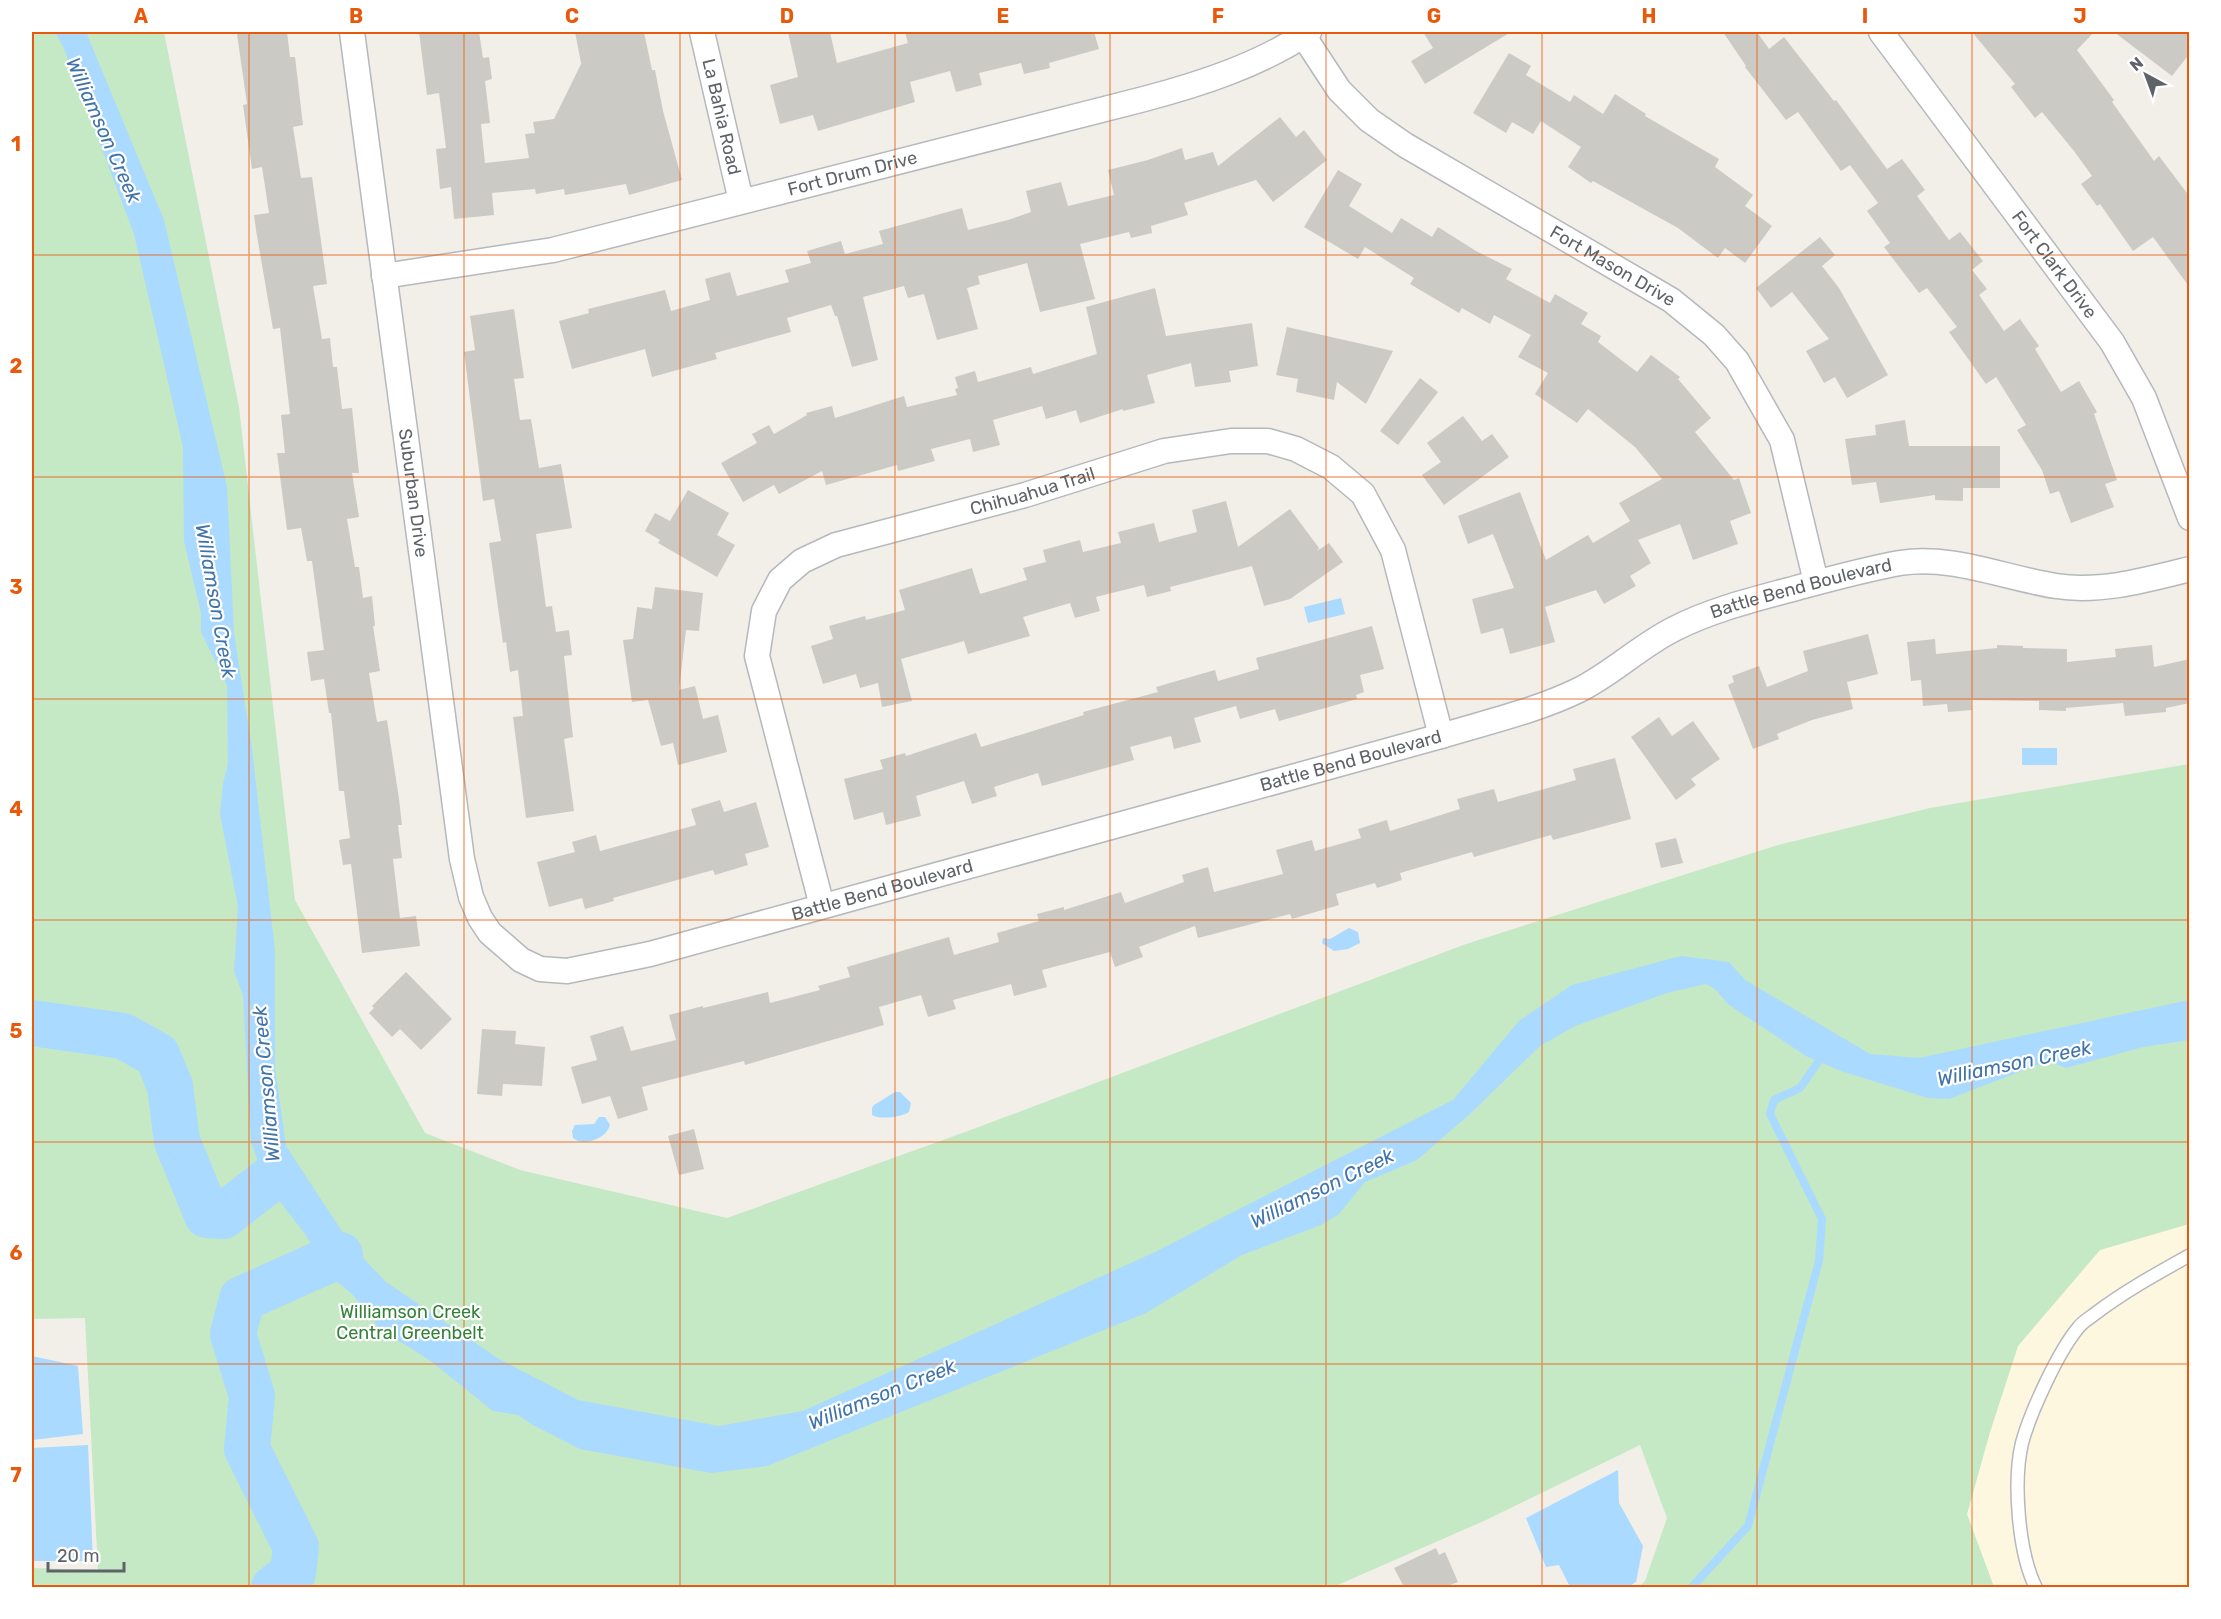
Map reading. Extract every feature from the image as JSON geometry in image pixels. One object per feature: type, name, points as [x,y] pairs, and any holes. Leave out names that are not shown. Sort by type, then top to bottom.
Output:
[{"type":"street","name":"Suburban Drive","points":[[352,32],[462,859],[471,897],[480,918],[502,945]]},
{"type":"street","name":"La Bahia Road","points":[[702,32],[741,201]]},
{"type":"street","name":"Fort Clark Drive","points":[[1881,32],[2112,342],[2144,398],[2190,518]]},
{"type":"street","name":"Fort Drum Drive","points":[[384,276],[553,250],[1049,124],[1204,83],[1244,66],[1304,33]]},
{"type":"street","name":"Fort Mason Drive","points":[[1304,33],[1339,90],[1369,120],[1405,145],[1671,300],[1714,335],[1737,361],[1782,440],[1816,582]]},
{"type":"street","name":"Chihuahua Trail","points":[[822,906],[758,656],[764,611],[780,580],[801,561],[836,545],[1025,495],[1164,451],[1231,441],[1268,441],[1296,449],[1331,467],[1363,494],[1393,550],[1441,736]]},
{"type":"street","name":"Battle Bend Boulevard","points":[[502,945],[521,960],[540,969],[567,970],[650,954],[1441,736],[1540,705],[1579,690],[1616,669],[1674,629],[1728,607],[1816,582],[1901,563],[1943,562],[1986,569],[2020,579],[2057,586],[2092,589],[2190,569]]},
{"type":"lane","points":[[2036,1587],[2021,1533],[2017,1488],[2022,1444],[2054,1367],[2078,1327],[2109,1303],[2188,1256],[2190,1271]]},
{"type":"shaded area","points":[[2189,1224],[2189,1587],[1994,1587],[1967,1515],[1990,1432],[2018,1346],[2100,1250]]},
{"type":"green space","name":"Williamson Creek Central Greenbelt","points":[[32,32],[164,32],[239,407],[295,900],[425,1133],[520,1170],[727,1218],[968,1131],[1466,944],[1778,845],[1930,808],[2189,764],[2189,1224],[2100,1250],[2018,1346],[1990,1432],[1967,1514],[1994,1587],[1639,1587],[1645,1581],[1667,1518],[1640,1445],[1486,1520],[1333,1587],[32,1588],[32,1568],[98,1570],[85,1318],[32,1319]]},
{"type":"water","name":"Williamson Creek","points":[[55,32],[86,32],[164,220],[227,487],[234,633],[252,749],[275,951],[275,1068],[286,1146],[351,1245],[386,1282],[499,1359],[578,1400],[719,1426],[803,1411],[1153,1253],[1453,1100],[1519,1021],[1572,985],[1681,956],[1729,962],[1745,980],[1870,1054],[1919,1058],[2189,1000],[2189,1040],[2143,1047],[2066,1068],[2048,1061],[1949,1099],[1928,1098],[1841,1071],[1806,1056],[1729,1005],[1715,989],[1706,984],[1667,993],[1575,1026],[1540,1046],[1472,1112],[1417,1160],[1365,1182],[1339,1214],[1321,1225],[1242,1255],[1146,1313],[767,1466],[711,1473],[580,1449],[518,1415],[493,1411],[432,1362],[380,1332],[371,1315],[351,1293],[330,1276],[305,1234],[274,1194],[259,1165],[251,1141],[243,995],[234,971],[238,907],[220,814],[228,763],[227,685],[201,632],[201,613],[184,541],[183,447],[134,234],[63,46]]},
{"type":"water","points":[[1341,598],[1345,614],[1308,623],[1304,607]]},
{"type":"water","points":[[2022,748],[2057,748],[2057,765],[2022,765]]},
{"type":"water","points":[[1349,928],[1358,932],[1360,943],[1348,949],[1334,951],[1322,943],[1323,938],[1330,939]]},
{"type":"water","points":[[895,1092],[900,1092],[911,1103],[909,1112],[890,1117],[872,1115],[874,1105]]},
{"type":"water","points":[[599,1117],[605,1117],[610,1125],[604,1134],[588,1142],[573,1138],[572,1131],[575,1125],[594,1124]]},
{"type":"water","points":[[32,1356],[78,1366],[83,1434],[32,1440]]},
{"type":"water","points":[[88,1445],[93,1561],[32,1561],[32,1448]]},
{"type":"water","points":[[1618,1470],[1619,1503],[1643,1546],[1636,1582],[1628,1587],[1570,1587],[1559,1565],[1546,1567],[1526,1518]]},
{"type":"building","points":[[287,32],[290,57],[295,57],[303,125],[293,127],[301,178],[312,177],[327,284],[313,286],[322,339],[330,338],[333,367],[337,367],[342,409],[352,408],[359,473],[352,473],[359,517],[347,519],[355,567],[359,567],[363,598],[372,596],[375,626],[373,626],[380,671],[369,673],[377,722],[387,720],[399,799],[402,825],[398,825],[402,858],[393,859],[400,918],[416,916],[420,946],[362,953],[351,864],[343,865],[339,840],[350,838],[344,791],[339,791],[331,713],[329,713],[324,679],[311,681],[307,652],[324,650],[312,561],[307,561],[301,528],[287,530],[277,453],[285,453],[281,415],[290,414],[280,328],[273,329],[256,230],[254,215],[269,213],[262,167],[252,169],[243,105],[247,104],[237,34]]},
{"type":"building","points":[[419,32],[479,32],[483,58],[489,57],[492,79],[485,81],[490,123],[481,124],[485,163],[529,158],[525,134],[535,133],[533,122],[554,119],[582,62],[575,32],[644,32],[682,180],[629,195],[626,184],[565,195],[564,189],[536,194],[535,189],[492,193],[494,215],[454,219],[451,187],[440,189],[436,149],[446,148],[439,93],[427,95]]},
{"type":"building","points":[[788,32],[830,32],[837,63],[908,43],[905,32],[1094,32],[1099,49],[1049,63],[1050,68],[1024,74],[1021,63],[979,73],[982,85],[956,92],[950,71],[910,82],[915,102],[818,131],[813,115],[780,124],[770,85],[798,77]]},
{"type":"building","points":[[1423,32],[1511,32],[1425,84],[1411,61],[1433,48]]},
{"type":"building","points":[[1723,32],[1757,32],[1769,49],[1784,37],[1834,101],[1836,100],[1887,169],[1902,159],[1925,190],[1917,196],[1949,240],[1960,232],[1983,261],[1972,270],[1987,289],[1979,295],[2004,331],[2020,319],[2039,346],[2035,349],[2061,392],[2079,381],[2097,412],[2094,414],[2117,480],[2105,484],[2114,507],[2071,523],[2059,491],[2050,494],[2042,470],[2017,430],[2026,425],[1996,377],[1986,384],[1949,332],[1957,327],[1927,288],[1919,293],[1884,247],[1890,243],[1867,211],[1878,203],[1850,165],[1841,171],[1798,112],[1786,120],[1745,67]]},
{"type":"building","points":[[1972,32],[2094,32],[2077,50],[2114,100],[2112,102],[2154,161],[2159,156],[2190,197],[2190,288],[2153,237],[2133,251],[2100,204],[2097,206],[2081,184],[2092,176],[2074,151],[2042,112],[2035,118],[2011,87],[2015,84]]},
{"type":"building","points":[[2114,32],[2190,32],[2190,53],[2172,76]]},
{"type":"building","points":[[1509,53],[1531,66],[1526,75],[1570,102],[1574,95],[1603,114],[1615,94],[1646,114],[1645,116],[1719,159],[1715,167],[1753,195],[1745,206],[1772,226],[1745,263],[1725,248],[1718,258],[1678,228],[1593,181],[1591,183],[1568,167],[1581,147],[1541,121],[1533,134],[1512,122],[1506,133],[1473,113]]},
{"type":"building","points":[[1280,117],[1296,137],[1304,130],[1327,160],[1273,202],[1256,180],[1184,203],[1188,215],[1151,226],[1152,233],[1131,238],[1129,232],[1080,244],[1095,299],[1040,312],[1027,263],[978,276],[980,284],[967,288],[978,329],[937,340],[924,294],[908,298],[904,286],[863,297],[878,360],[852,367],[837,316],[831,305],[787,318],[791,332],[715,353],[717,359],[652,377],[645,349],[572,369],[559,321],[589,313],[588,309],[665,290],[671,311],[710,300],[705,279],[730,272],[737,296],[789,282],[785,270],[811,263],[807,251],[841,241],[845,254],[883,244],[879,231],[962,208],[968,230],[1008,220],[1031,212],[1026,191],[1061,182],[1068,206],[1114,195],[1108,170],[1148,160],[1182,148],[1185,160],[1213,152],[1218,166]]},
{"type":"building","points":[[1338,170],[1362,184],[1349,206],[1392,233],[1401,218],[1432,237],[1438,227],[1476,251],[1512,269],[1506,279],[1550,303],[1555,294],[1588,313],[1581,324],[1601,336],[1598,342],[1637,372],[1651,355],[1680,377],[1678,379],[1711,418],[1695,432],[1734,480],[1739,478],[1751,513],[1730,521],[1738,544],[1693,560],[1680,524],[1638,540],[1651,563],[1630,576],[1636,586],[1604,604],[1596,590],[1545,607],[1555,642],[1510,654],[1503,628],[1481,634],[1472,599],[1514,588],[1493,534],[1468,544],[1458,516],[1520,492],[1546,560],[1588,535],[1593,543],[1630,521],[1619,503],[1662,479],[1635,447],[1588,409],[1577,423],[1535,394],[1548,373],[1518,357],[1531,335],[1494,315],[1490,324],[1462,308],[1459,313],[1410,284],[1414,278],[1365,247],[1358,259],[1304,227]]},
{"type":"building","points":[[1820,237],[1835,255],[1822,266],[1839,288],[1888,375],[1847,398],[1835,377],[1824,383],[1806,351],[1829,339],[1792,292],[1771,308],[1756,288]]},
{"type":"building","points":[[1155,288],[1166,336],[1252,323],[1258,366],[1229,371],[1231,382],[1195,387],[1191,363],[1147,375],[1155,403],[1123,411],[1123,409],[1080,423],[1076,410],[1046,419],[1042,406],[993,420],[1000,445],[973,452],[970,439],[931,449],[935,461],[898,471],[897,465],[826,485],[822,471],[779,494],[774,485],[743,502],[721,463],[757,443],[752,434],[769,425],[774,434],[807,415],[806,413],[832,406],[835,418],[904,396],[907,407],[957,395],[955,377],[975,371],[978,382],[1031,367],[1033,374],[1097,354],[1086,307]]},
{"type":"building","points":[[514,309],[524,378],[514,379],[520,420],[531,419],[539,468],[561,464],[572,528],[536,534],[546,607],[552,606],[556,632],[569,630],[572,655],[564,656],[573,737],[564,739],[574,811],[526,818],[513,717],[523,716],[518,670],[510,672],[506,642],[503,643],[489,543],[501,541],[494,499],[483,501],[464,352],[475,350],[470,316]]},
{"type":"building","points":[[1287,327],[1393,351],[1366,404],[1337,382],[1334,400],[1296,392],[1298,379],[1276,375]]},
{"type":"building","points":[[1420,378],[1438,392],[1398,445],[1380,431]]},
{"type":"building","points":[[1463,416],[1482,441],[1492,434],[1509,457],[1444,505],[1422,475],[1441,462],[1427,443]]},
{"type":"building","points":[[1905,420],[1909,446],[2000,446],[2000,488],[1963,488],[1963,501],[1935,500],[1935,495],[1880,503],[1876,482],[1852,485],[1845,439],[1876,435],[1875,425]]},
{"type":"building","points":[[688,490],[729,513],[717,535],[735,545],[717,577],[658,543],[660,540],[645,531],[655,513],[670,521]]},
{"type":"building","points":[[1226,501],[1238,547],[1290,509],[1319,548],[1317,551],[1329,543],[1343,562],[1290,599],[1264,606],[1252,566],[1170,587],[1171,591],[1147,597],[1144,585],[1096,597],[1100,611],[1075,618],[1070,603],[1023,617],[1030,636],[968,654],[964,641],[901,659],[912,701],[882,707],[878,683],[860,688],[856,674],[823,684],[811,646],[833,639],[829,626],[865,616],[866,620],[905,610],[899,590],[972,568],[980,594],[1027,580],[1023,568],[1046,562],[1043,550],[1080,540],[1083,552],[1121,543],[1118,532],[1154,523],[1159,542],[1197,532],[1192,510]]},
{"type":"building","points":[[655,587],[703,593],[699,631],[686,630],[679,690],[695,686],[703,719],[718,715],[727,752],[678,765],[673,743],[661,746],[648,700],[632,702],[623,640],[633,639],[637,607],[652,609]]},
{"type":"building","points":[[1372,626],[1384,669],[1360,675],[1364,692],[1356,695],[1357,699],[1279,721],[1275,709],[1240,719],[1236,706],[1194,718],[1201,742],[1174,749],[1171,736],[1130,747],[1134,760],[1042,786],[1038,773],[994,787],[997,796],[972,804],[964,781],[916,796],[921,816],[886,825],[883,812],[854,820],[844,779],[883,769],[880,760],[905,753],[906,756],[976,733],[981,747],[1084,715],[1083,712],[1158,692],[1156,687],[1215,670],[1218,681],[1259,669],[1256,658]]},
{"type":"building","points":[[1868,634],[1878,674],[1847,682],[1853,709],[1812,720],[1777,734],[1779,739],[1753,749],[1728,685],[1734,682],[1732,676],[1759,666],[1767,687],[1808,671],[1803,651]]},
{"type":"building","points":[[1935,639],[1936,654],[1997,648],[1997,645],[2023,646],[2023,648],[2067,649],[2067,662],[2116,657],[2115,649],[2152,645],[2154,667],[2190,659],[2190,703],[2166,708],[2166,712],[2125,716],[2123,703],[2066,708],[2066,711],[2039,710],[2039,701],[1971,700],[1972,710],[1948,712],[1947,704],[1923,706],[1921,680],[1911,681],[1907,642]]},
{"type":"building","points":[[1659,717],[1672,736],[1693,721],[1720,759],[1691,779],[1696,785],[1676,800],[1631,737]]},
{"type":"building","points":[[1615,758],[1631,819],[1553,840],[1551,835],[1474,857],[1472,852],[1400,873],[1402,880],[1377,888],[1375,883],[1336,894],[1339,905],[1292,919],[1290,914],[1198,938],[1195,926],[1139,947],[1143,957],[1115,967],[1110,952],[1042,970],[1047,987],[1014,996],[1011,984],[953,1000],[956,1009],[928,1017],[921,995],[879,1007],[884,1025],[745,1065],[744,1061],[642,1087],[648,1110],[618,1119],[610,1096],[582,1104],[571,1067],[597,1060],[590,1036],[623,1026],[631,1051],[676,1040],[669,1015],[768,992],[770,1003],[820,990],[818,986],[850,977],[847,967],[949,937],[954,955],[999,942],[997,933],[1039,921],[1037,914],[1064,907],[1064,910],[1121,892],[1125,903],[1184,882],[1182,875],[1208,867],[1214,892],[1283,874],[1276,850],[1312,840],[1315,851],[1361,838],[1358,829],[1387,820],[1390,831],[1460,809],[1457,799],[1494,789],[1498,802],[1576,780],[1573,769]]},
{"type":"building","points":[[720,800],[724,812],[756,802],[769,847],[745,854],[748,865],[715,875],[713,870],[613,898],[614,901],[585,909],[582,898],[549,907],[537,862],[575,852],[572,842],[596,835],[600,851],[696,825],[691,809]]},
{"type":"building","points":[[1676,838],[1683,863],[1661,868],[1655,843]]},
{"type":"building","points":[[406,972],[452,1019],[421,1050],[400,1029],[392,1037],[369,1013],[374,1008],[372,1006]]},
{"type":"building","points":[[482,1029],[516,1031],[515,1044],[545,1047],[542,1086],[503,1084],[502,1096],[477,1094]]},
{"type":"building","points":[[694,1129],[704,1169],[679,1175],[668,1136]]},
{"type":"building","points":[[1436,1548],[1439,1555],[1445,1552],[1458,1582],[1445,1587],[1404,1587],[1394,1568]]},
{"type":"waterway","points":[[32,1023],[123,1036],[157,1055],[170,1086],[177,1141],[207,1215],[223,1216],[273,1177]]},
{"type":"waterway","points":[[1691,1588],[1748,1526],[1819,1261],[1822,1219],[1770,1114],[1774,1100],[1800,1088],[1823,1055]]},
{"type":"waterway","points":[[274,1588],[293,1573],[296,1547],[247,1449],[252,1396],[233,1334],[242,1299],[340,1255]]}]
